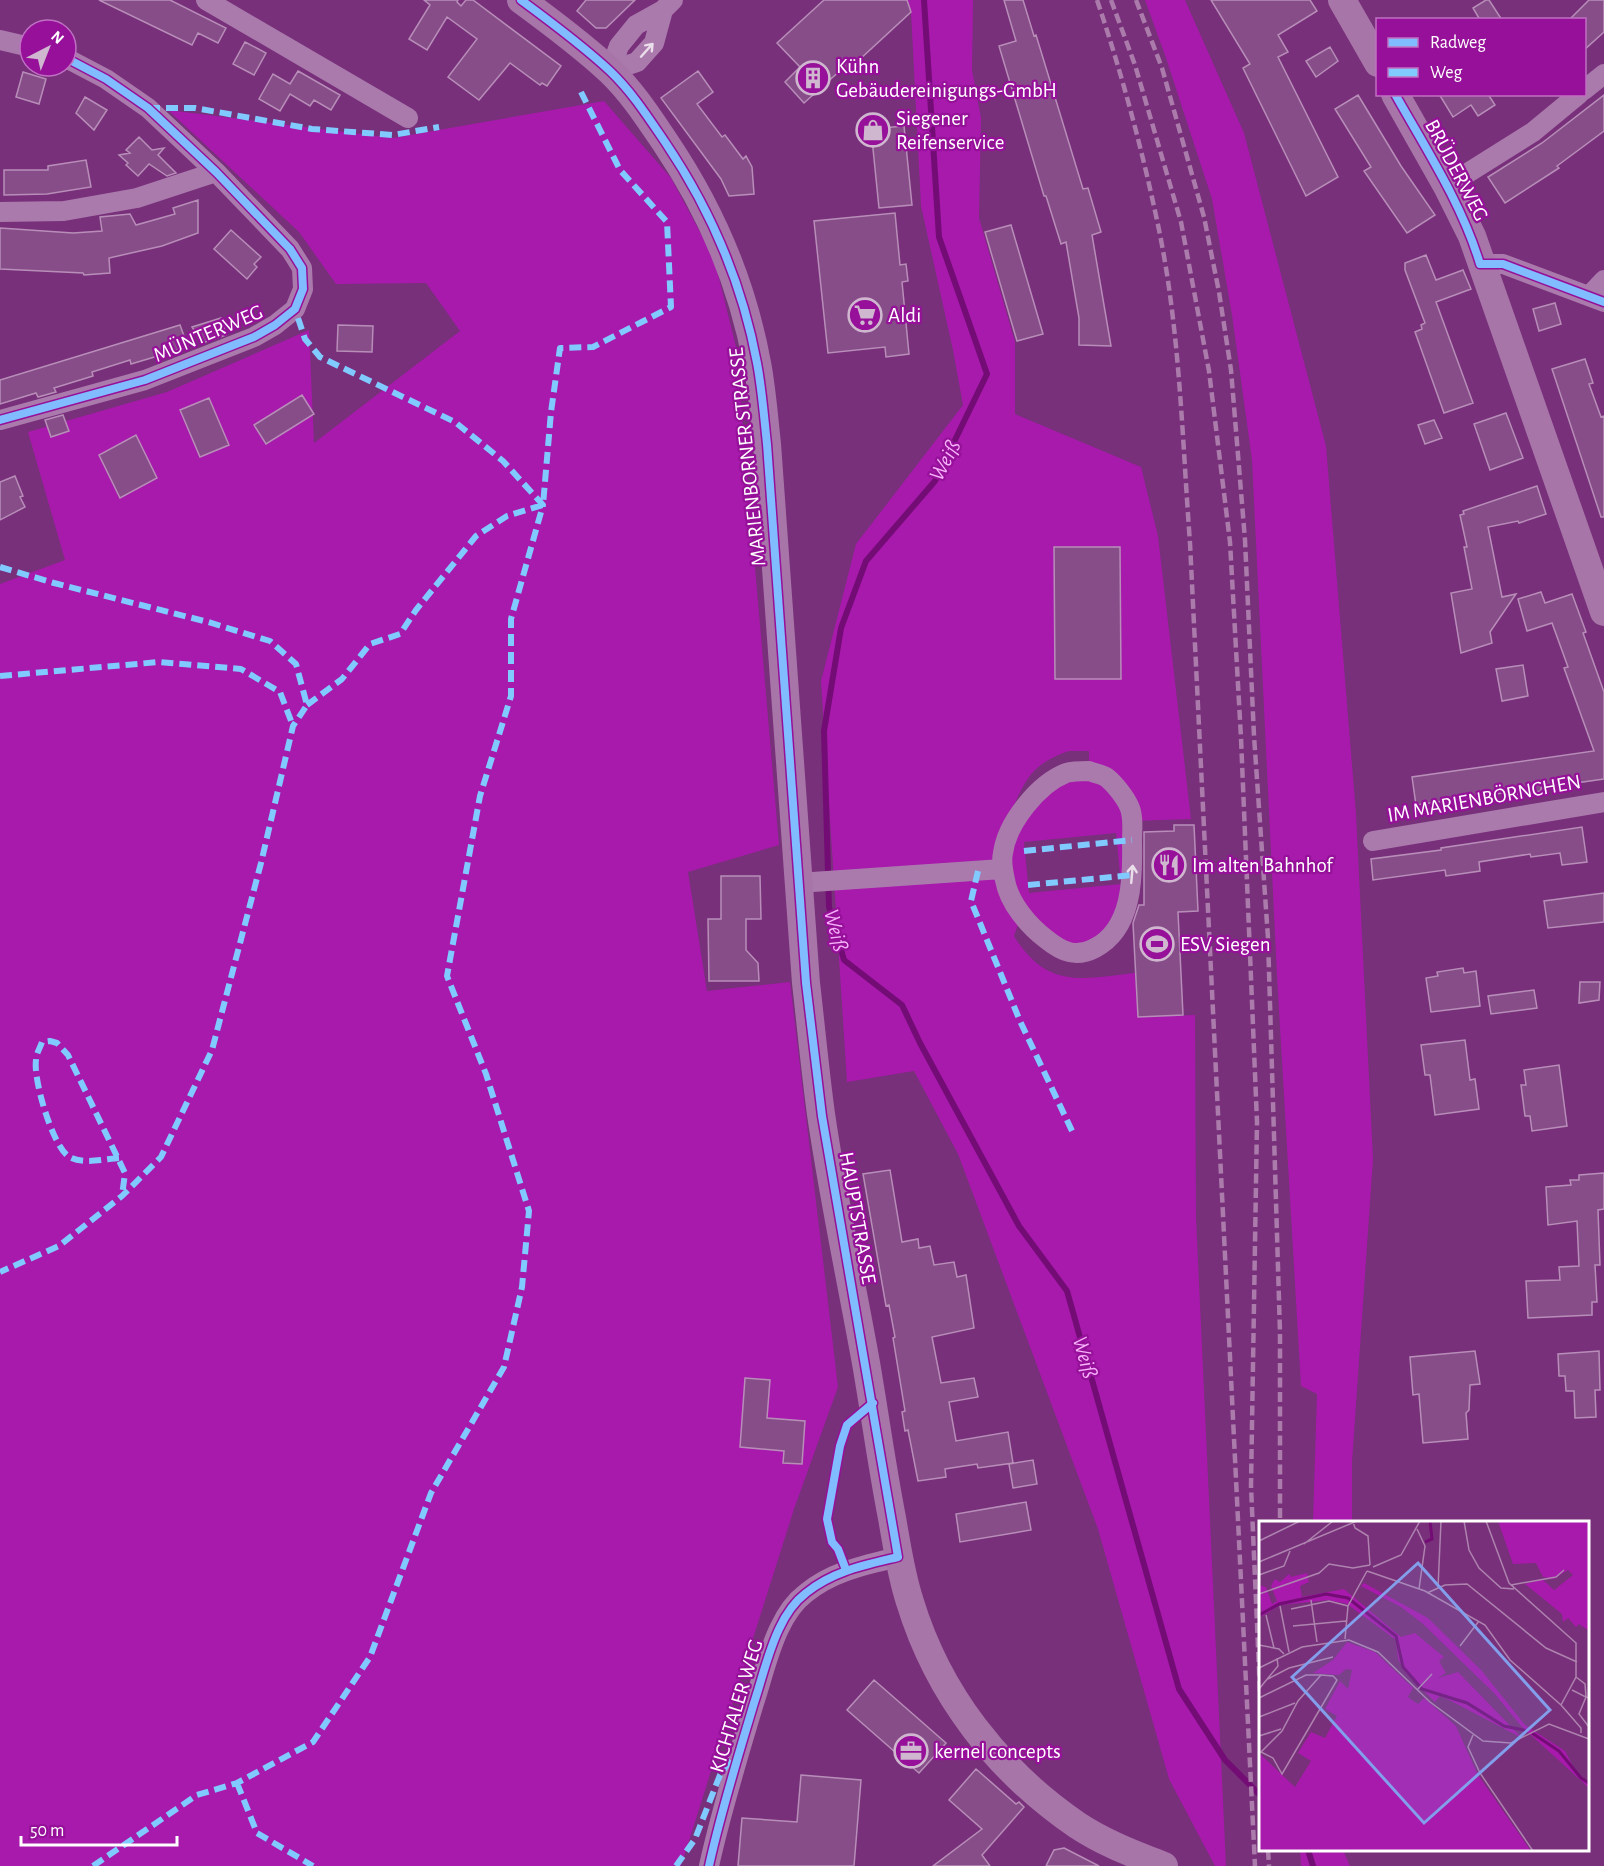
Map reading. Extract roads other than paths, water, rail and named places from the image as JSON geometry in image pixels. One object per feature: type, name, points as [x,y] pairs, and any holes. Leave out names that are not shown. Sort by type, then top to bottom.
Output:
[{"type":"main road","name":"MARIENBORNER STRASSE","points":[[521,0],[610,71],[637,101],[701,200],[728,259],[750,329],[758,365],[808,882]]},
{"type":"main road","points":[[1342,0],[1376,61]]},
{"type":"main road","name":"BRÜDERWEG","points":[[1396,96],[1447,186],[1472,236],[1604,612]]},
{"type":"main road","name":"HAUPTSTRASSE","points":[[808,882],[806,983],[820,1106],[898,1557],[910,1603],[931,1658],[982,1739],[1024,1784],[1078,1826],[1121,1849],[1164,1866]]},
{"type":"street","points":[[206,0],[408,117]]},
{"type":"street","points":[[610,71],[637,62],[654,43],[668,5]]},
{"type":"street","points":[[0,40],[18,44]]},
{"type":"street","name":"MÜNTERWEG","points":[[0,420],[145,380],[254,337],[275,325],[295,309],[303,289],[302,268],[290,249],[216,172],[147,108],[106,79],[78,64]]},
{"type":"street","points":[[1586,88],[1604,74]]},
{"type":"street","points":[[1447,186],[1533,132],[1577,96]]},
{"type":"street","points":[[0,212],[64,211],[137,198],[216,172]]},
{"type":"street","points":[[1480,264],[1503,264],[1597,299],[1604,280]]},
{"type":"street","points":[[1089,771],[1106,777],[1129,806],[1132,821],[1133,875],[1125,912],[1119,928],[1104,943],[1088,952],[1073,954],[1058,949],[1036,932],[1022,915],[1006,887],[1002,869],[1005,843],[1018,816],[1032,797],[1050,782],[1068,772],[1089,771]]},
{"type":"street","name":"IM MARIENBÖRNCHEN","points":[[1373,841],[1604,802]]},
{"type":"street","points":[[808,882],[1002,869]]},
{"type":"street","name":"KICHTALER WEG","points":[[710,1866],[742,1743],[779,1629],[790,1610],[804,1594],[820,1582],[846,1570],[898,1557]]},
{"type":"waterway","name":"Weiß","points":[[924,0],[939,237],[987,374],[935,481],[866,561],[841,628],[824,731],[829,907],[844,960],[902,1005],[920,1043],[1019,1226],[1067,1291],[1179,1689],[1225,1760],[1259,1794]]},
{"type":"waterway","name":"Weiß","points":[[1308,1851],[1313,1866]]},
{"type":"railway","points":[[1097,0],[1115,56],[1145,168],[1165,264],[1176,343],[1190,543],[1255,1866]]},
{"type":"railway","points":[[1111,0],[1135,65],[1181,222],[1209,371],[1230,542],[1241,738],[1257,1122],[1251,1486],[1259,1670]]},
{"type":"railway","points":[[1136,0],[1162,68],[1204,217],[1231,370],[1245,540],[1254,736],[1268,938],[1280,1333],[1280,1521]]},
{"type":"railway","points":[[1268,1851],[1269,1866]]},
{"type":"place","name":"Kühn Gebäudereinigungs-GmbH","points":[[813,78]]},
{"type":"place","name":"Siegener Reifenservice","points":[[873,130]]},
{"type":"place","name":"Aldi","points":[[865,315]]},
{"type":"place","name":"Im alten Bahnhof","points":[[1169,865]]},
{"type":"place","name":"ESV Siegen","points":[[1157,944]]},
{"type":"place","name":"kernel concepts","points":[[911,1751]]}]
